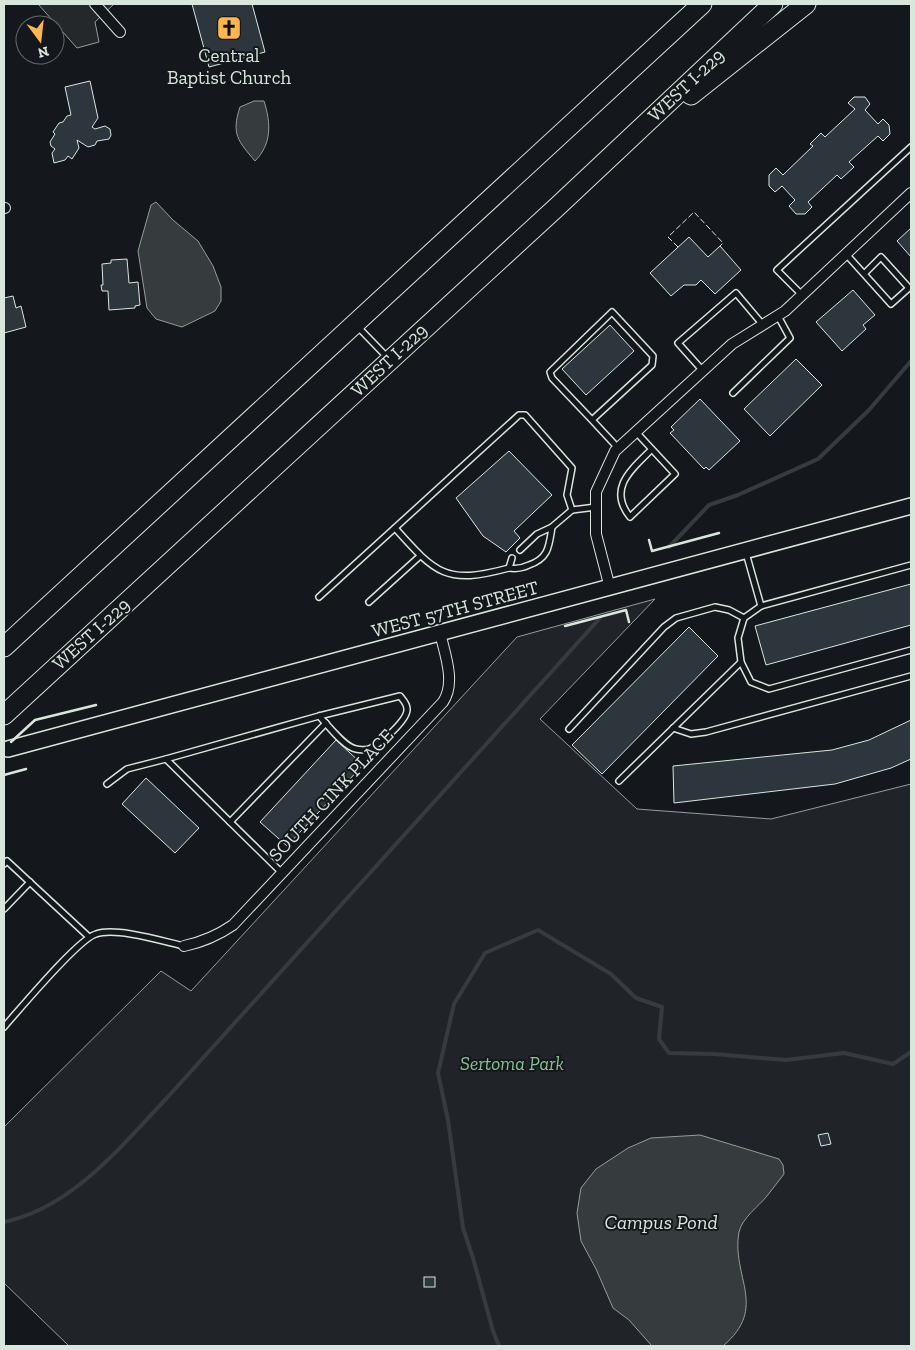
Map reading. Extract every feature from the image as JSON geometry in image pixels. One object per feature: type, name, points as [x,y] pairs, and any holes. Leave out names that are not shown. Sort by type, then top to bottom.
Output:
[{"type":"highway","points":[[628,72],[694,4]]},
{"type":"highway","points":[[4,647],[702,4]]},
{"type":"highway","name":"WEST I-229","points":[[4,715],[558,206],[773,4]]},
{"type":"highway","points":[[558,206],[673,110],[806,4]]},
{"type":"main road","name":"WEST 57TH STREET","points":[[8,749],[911,506]]},
{"type":"street","points":[[94,4],[120,32]]},
{"type":"street","points":[[610,588],[596,534],[596,492],[618,448],[732,344],[778,315],[802,295],[911,193]]},
{"type":"street","name":"SOUTH CINK PLACE","points":[[184,946],[201,943],[216,937],[233,925],[443,702],[448,695],[449,676],[440,633]]},
{"type":"lane","points":[[802,295],[777,270],[911,147]]},
{"type":"lane","points":[[846,254],[864,274],[891,304],[909,288],[881,257],[864,274]]},
{"type":"lane","points":[[703,371],[678,343],[736,293],[763,325]]},
{"type":"lane","points":[[592,420],[652,365],[653,356],[612,312],[550,372],[552,378],[618,448]]},
{"type":"lane","points":[[733,393],[790,338],[778,315]]},
{"type":"lane","points":[[355,324],[390,359]]},
{"type":"lane","points":[[319,597],[519,415],[525,416],[572,468],[567,495],[572,510]]},
{"type":"lane","points":[[636,432],[652,449],[675,474],[630,518],[624,510],[622,501],[621,491],[624,480],[628,472],[652,449]]},
{"type":"lane","points":[[520,550],[537,534],[552,527],[572,510],[596,507]]},
{"type":"lane","points":[[395,528],[420,556],[435,568],[459,577],[483,575],[509,568],[524,567],[541,559],[546,554],[549,546],[552,527]]},
{"type":"lane","points":[[745,551],[761,606]]},
{"type":"lane","points":[[369,602],[420,556]]},
{"type":"lane","points":[[509,568],[512,558]]},
{"type":"lane","points":[[911,565],[761,606],[744,618],[738,638],[741,662],[751,682],[769,689],[911,650]]},
{"type":"lane","points":[[569,729],[664,627],[676,618],[715,607],[729,610],[744,618]]},
{"type":"lane","points":[[619,781],[741,662]]},
{"type":"lane","points":[[673,728],[691,734],[706,732],[911,676]]},
{"type":"lane","points":[[107,784],[127,769],[319,716],[400,696],[405,702],[407,710],[406,716],[396,728],[370,749],[354,749],[344,743],[319,716]]},
{"type":"lane","points":[[230,822],[326,723]]},
{"type":"lane","points":[[166,759],[282,873]]},
{"type":"lane","points":[[4,864],[7,860],[89,937]]},
{"type":"lane","points":[[4,909],[30,882]]},
{"type":"lane","points":[[4,1027],[78,946],[96,933],[114,932],[184,946]]},
{"type":"green space","name":"Sertoma Park","points":[[655,599],[540,719],[637,809],[771,819],[911,784],[911,1346],[69,1346],[4,1283],[4,1127],[161,971],[191,991],[517,637]]},
{"type":"shaded area","points":[[38,4],[114,4],[95,22],[99,42],[77,48],[65,34],[65,15],[48,15]]},
{"type":"water","points":[[254,101],[264,101],[269,125],[265,148],[255,161],[240,142],[236,131],[240,107]]},
{"type":"water","points":[[156,202],[173,220],[198,241],[213,266],[221,287],[221,301],[215,311],[182,327],[156,319],[147,308],[138,251],[151,205]]},
{"type":"water","name":"Campus Pond","points":[[700,1135],[779,1159],[783,1165],[784,1174],[747,1217],[739,1232],[738,1248],[746,1305],[744,1318],[737,1332],[723,1346],[652,1346],[629,1320],[613,1308],[581,1241],[577,1213],[581,1188],[596,1169],[628,1148],[651,1138]]},
{"type":"building","name":"Central Baptist Church","points":[[192,4],[252,4],[265,52],[209,67]]},
{"type":"building","points":[[90,81],[98,118],[92,127],[95,129],[105,126],[110,129],[111,135],[109,139],[97,141],[95,145],[88,147],[77,140],[79,148],[72,159],[68,156],[65,160],[54,163],[52,153],[55,149],[51,146],[50,142],[55,134],[53,132],[59,123],[71,115],[65,87]]},
{"type":"building","points":[[854,97],[865,97],[870,104],[865,110],[878,124],[883,119],[889,125],[890,134],[883,141],[878,136],[849,162],[854,167],[841,179],[837,175],[808,202],[812,207],[805,214],[796,214],[789,206],[795,200],[782,186],[775,192],[769,186],[769,175],[776,168],[783,175],[813,146],[810,144],[821,133],[825,137],[855,109],[848,103]]},
{"type":"building","points":[[911,228],[911,257],[897,241]]},
{"type":"building","points":[[689,237],[708,257],[720,246],[741,270],[715,294],[701,280],[696,285],[684,285],[671,296],[650,273]]},
{"type":"building","points":[[127,259],[129,283],[138,282],[140,305],[135,306],[135,308],[109,310],[108,291],[102,291],[101,285],[103,285],[102,264],[111,263],[111,260]]},
{"type":"building","points":[[853,290],[875,315],[863,325],[866,329],[842,351],[816,322]]},
{"type":"building","points":[[13,296],[16,308],[21,306],[26,327],[4,333],[4,298]]},
{"type":"building","points":[[610,325],[634,351],[586,395],[562,369]]},
{"type":"building","points":[[796,359],[822,385],[770,436],[744,409]]},
{"type":"building","points":[[700,399],[740,441],[709,470],[706,467],[704,469],[670,433],[674,430],[671,427]]},
{"type":"building","points":[[509,451],[552,495],[514,531],[520,538],[506,552],[483,536],[456,498]]},
{"type":"building","points":[[911,584],[911,625],[766,665],[755,626]]},
{"type":"building","points":[[689,627],[718,656],[602,774],[572,745]]},
{"type":"building","points":[[911,720],[911,759],[891,768],[835,784],[674,803],[673,766],[832,750],[869,740]]},
{"type":"building","points":[[336,740],[363,765],[287,846],[260,822]]},
{"type":"building","points":[[146,778],[199,828],[175,853],[122,804]]},
{"type":"building","points":[[828,1133],[831,1144],[821,1146],[818,1135]]},
{"type":"building","points":[[424,1277],[435,1277],[435,1287],[424,1287]]},
{"type":"waterway","points":[[669,547],[709,505],[738,495],[818,459],[869,410],[911,361]]},
{"type":"waterway","points":[[4,1222],[29,1214],[52,1203],[73,1189],[112,1155],[166,1099],[600,618]]},
{"type":"waterway","points":[[499,1346],[463,1228],[448,1120],[438,1073],[454,1004],[485,953],[538,930],[611,974],[636,998],[662,1007],[659,1039],[669,1053],[714,1054],[786,1060],[844,1053],[893,1064],[911,1052]]},
{"type":"fence","points":[[678,247],[668,237],[694,212],[723,243],[720,246]]},
{"type":"wall","points":[[649,540],[652,551],[719,533]]},
{"type":"wall","points":[[565,626],[626,610],[629,622]]},
{"type":"wall","points":[[11,742],[35,720],[96,705]]},
{"type":"wall","points":[[4,775],[26,769]]},
{"type":"place","name":"Central Baptist Church","points":[[229,28]]}]
